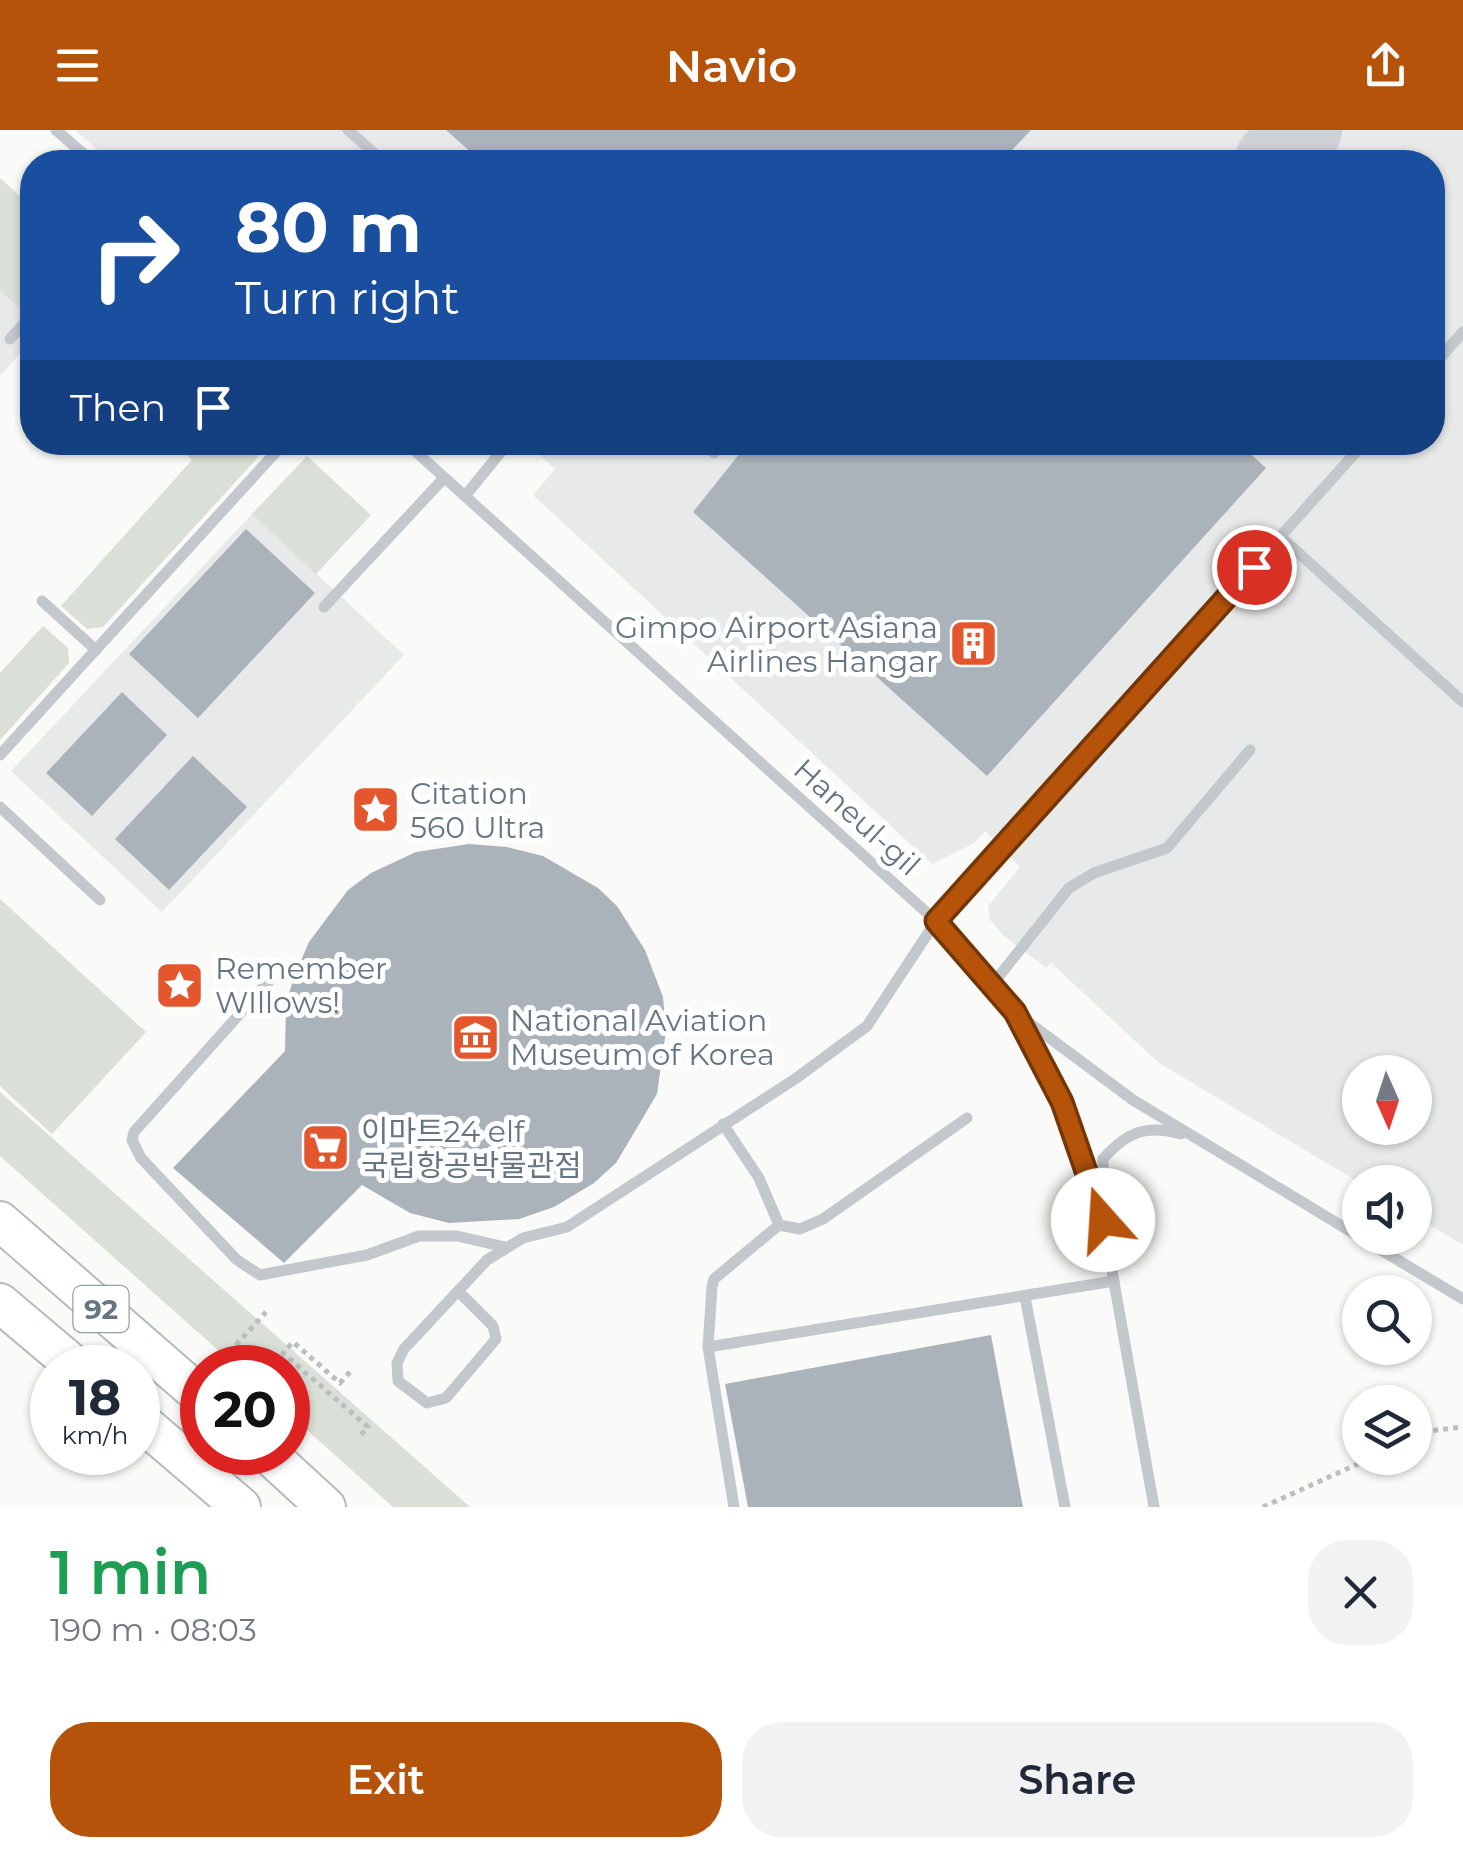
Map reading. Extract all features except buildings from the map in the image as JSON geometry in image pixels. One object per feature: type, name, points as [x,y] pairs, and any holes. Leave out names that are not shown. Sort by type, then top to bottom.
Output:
[{"type":"main road","name":"92","points":[[0,1221],[180,1379]]},
{"type":"main road","name":"92","points":[[0,1302],[50,1345]]},
{"type":"main road","points":[[160,1438],[241,1507]]},
{"type":"main road","points":[[291,1475],[326,1507]]},
{"type":"lane","points":[[56,130],[79,150]]},
{"type":"lane","points":[[348,130],[370,150]]},
{"type":"lane","points":[[10,339],[20,328]]},
{"type":"lane","points":[[1445,352],[1463,332]]},
{"type":"lane","points":[[0,755],[273,455]]},
{"type":"lane","name":"Haneul-gil","points":[[419,455],[936,921],[1015,1012],[1062,1102],[1103,1220],[1154,1507]]},
{"type":"lane","points":[[464,496],[498,455]]},
{"type":"lane","points":[[458,1291],[493,1326],[496,1339],[446,1398],[427,1403],[398,1381],[397,1363],[458,1291],[505,1248],[566,1226],[811,1069],[867,1026],[936,921],[1353,455]]},
{"type":"lane","points":[[324,607],[444,478]]},
{"type":"lane","points":[[1280,537],[1463,702]]},
{"type":"lane","points":[[42,601],[96,650]]},
{"type":"lane","points":[[992,985],[1069,888],[1094,873],[1167,848],[1250,750]]},
{"type":"lane","points":[[0,807],[100,900]]},
{"type":"lane","points":[[279,970],[134,1132],[132,1140],[140,1158],[237,1260],[260,1274],[367,1255],[419,1236],[457,1236],[505,1248]]},
{"type":"lane","points":[[1015,1012],[1133,1100],[1342,1226]]},
{"type":"lane","points":[[779,1225],[800,1229],[823,1219],[967,1118]]},
{"type":"lane","points":[[723,1124],[759,1178],[779,1225]]},
{"type":"lane","points":[[1103,1220],[1103,1160],[1122,1138],[1153,1126],[1195,1138]]},
{"type":"lane","points":[[734,1507],[708,1347],[714,1280],[779,1225]]},
{"type":"lane","points":[[1391,1255],[1463,1299]]},
{"type":"lane","points":[[708,1347],[1114,1281]]},
{"type":"lane","points":[[1025,1297],[1065,1507]]},
{"type":"path","points":[[237,1345],[266,1312]]},
{"type":"path","points":[[350,1372],[340,1383],[293,1342],[284,1353],[368,1427],[361,1435]]},
{"type":"path","points":[[1432,1432],[1463,1427]]},
{"type":"path","points":[[1263,1507],[1342,1471]]},
{"type":"shaded area","points":[[75,130],[1463,130],[1463,1245],[1432,1226],[1432,1165],[1342,1165],[1342,1172],[1159,1063],[1051,963],[1046,968],[1004,936],[990,920],[988,906],[1020,867],[985,831],[974,843],[932,864],[533,495],[555,469],[540,455],[1445,455],[1445,150],[98,150]]},
{"type":"shaded area","points":[[0,178],[20,196],[20,308],[0,291]]},
{"type":"shaded area","points":[[0,290],[20,308],[20,354],[0,376]]},
{"type":"shaded area","points":[[186,455],[260,455],[103,627],[87,629],[61,606],[192,460]]},
{"type":"shaded area","points":[[307,456],[371,515],[316,574],[252,514]]},
{"type":"shaded area","points":[[252,514],[404,655],[162,912],[11,771]]},
{"type":"shaded area","points":[[43,626],[68,648],[69,663],[0,740],[0,673]]},
{"type":"shaded area","points":[[0,899],[146,1032],[52,1134],[0,1086]]},
{"type":"shaded area","points":[[0,1092],[287,1345],[212,1345],[0,1156]]},
{"type":"shaded area","points":[[310,1366],[470,1507],[393,1507],[310,1433]]},
{"type":"taxiway","points":[[1284,150],[1303,130]]},
{"type":"place","name":"Gimpo Airport Asiana Airlines Hangar","points":[[973,644]]},
{"type":"place","name":"Citation 560 Ultra","points":[[375,810]]},
{"type":"place","name":"Remember WIllows!","points":[[180,985]]},
{"type":"place","name":"National Aviation Museum of Korea","points":[[475,1037]]},
{"type":"place","name":"이마트24 elf 국립항공박물관점","points":[[326,1148]]},
{"type":"route","points":[[1103,1220],[1062,1102],[1015,1012],[936,921],[1254,567]]}]
